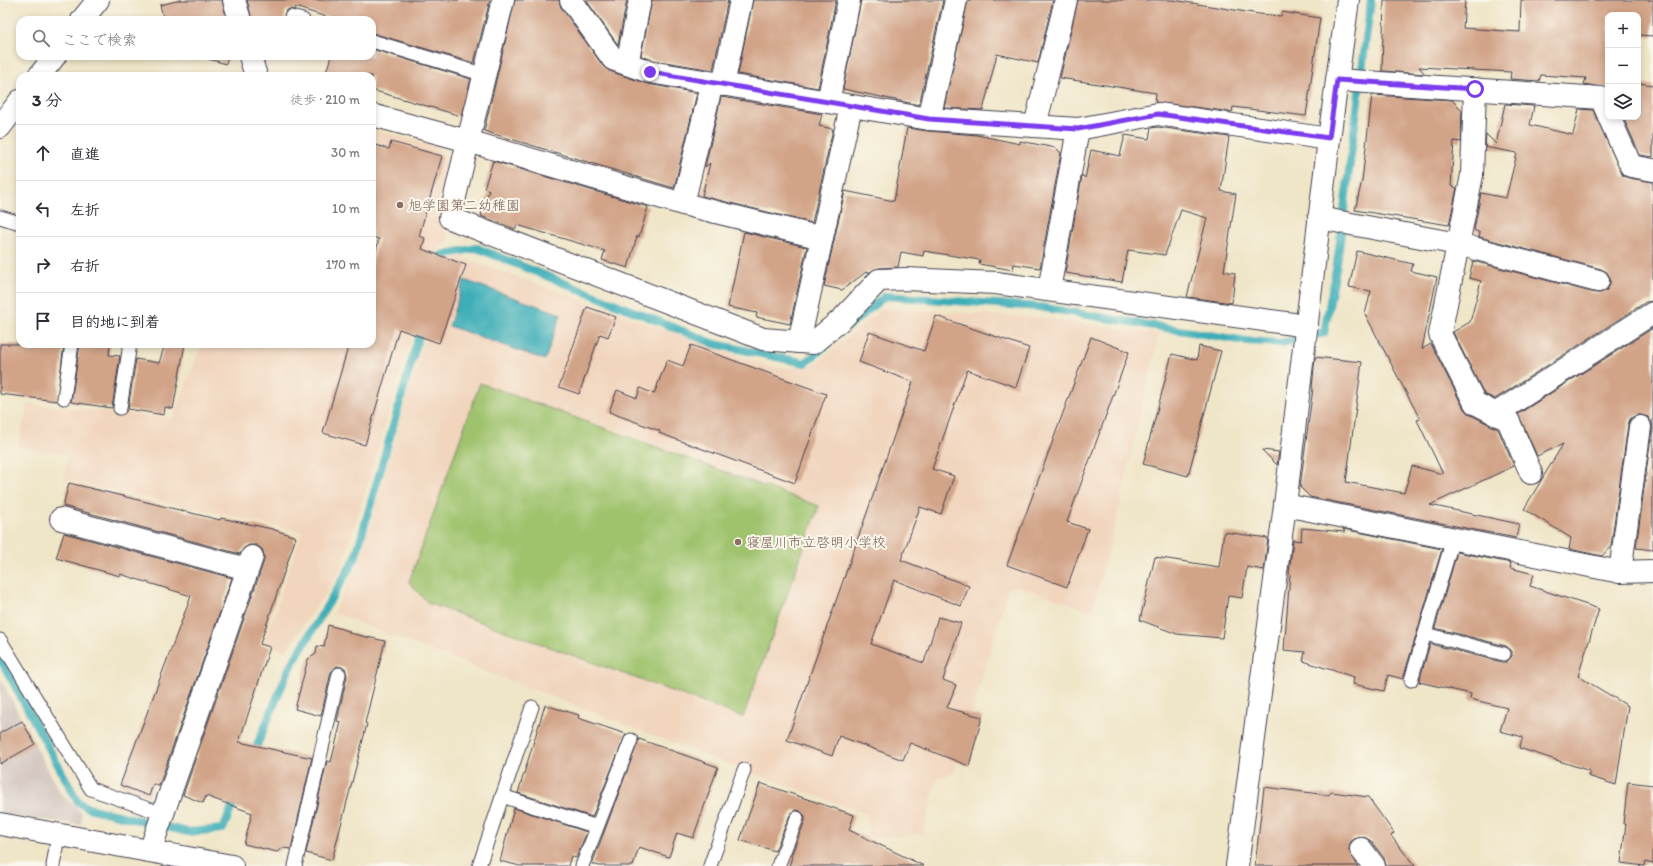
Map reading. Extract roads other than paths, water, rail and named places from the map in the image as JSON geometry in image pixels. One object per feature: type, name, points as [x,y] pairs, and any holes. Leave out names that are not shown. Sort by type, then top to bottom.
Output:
[{"type":"street","points":[[85,16],[98,0]]},
{"type":"street","points":[[234,0],[239,16]]},
{"type":"street","points":[[503,0],[450,218],[763,339],[813,343],[842,320],[879,280],[905,279],[996,283],[1049,290],[1306,335]]},
{"type":"street","points":[[571,0],[613,59],[650,72],[929,119],[1078,129],[1158,114],[1329,138]]},
{"type":"street","points":[[627,64],[640,0]]},
{"type":"street","points":[[683,204],[741,0]]},
{"type":"street","points":[[828,102],[849,0]]},
{"type":"street","points":[[929,119],[956,0]]},
{"type":"street","points":[[1035,126],[1066,0]]},
{"type":"street","points":[[1237,866],[1306,335],[1325,219],[1329,138],[1344,80],[1346,0]]},
{"type":"street","points":[[42,72],[51,60]]},
{"type":"street","points":[[251,60],[255,72]]},
{"type":"street","points":[[1344,80],[1601,98],[1605,107]]},
{"type":"street","points":[[1475,89],[1472,175],[1440,334],[1475,403],[1508,420],[1531,473]]},
{"type":"street","points":[[0,127],[16,106]]},
{"type":"street","points":[[799,342],[851,106]]},
{"type":"street","points":[[376,117],[468,141],[683,204],[822,238]]},
{"type":"street","points":[[1610,120],[1631,166],[1653,170]]},
{"type":"street","points":[[1049,290],[1078,129]]},
{"type":"street","points":[[1325,219],[1458,244],[1598,281]]},
{"type":"street","points":[[1495,414],[1653,313]]},
{"type":"street","points":[[1620,572],[1640,427]]},
{"type":"street","points":[[1285,505],[1620,572],[1653,572]]},
{"type":"street","points":[[62,519],[249,563],[157,830]]},
{"type":"street","points":[[0,824],[58,835],[157,830],[232,866]]},
{"type":"lane","points":[[376,42],[484,75]]},
{"type":"lane","points":[[0,217],[16,222]]},
{"type":"lane","points":[[64,398],[71,348]]},
{"type":"lane","points":[[120,408],[129,348]]},
{"type":"lane","points":[[1412,680],[1453,539]]},
{"type":"lane","points":[[1425,634],[1504,654]]},
{"type":"lane","points":[[0,640],[91,789],[157,830]]},
{"type":"lane","points":[[295,866],[339,674]]},
{"type":"lane","points":[[479,866],[532,707]]},
{"type":"lane","points":[[582,866],[631,740]]},
{"type":"lane","points":[[710,866],[744,770]]},
{"type":"lane","points":[[502,796],[597,827]]},
{"type":"lane","points":[[778,866],[797,818]]},
{"type":"lane","points":[[53,866],[58,835]]},
{"type":"water","points":[[464,280],[561,314],[545,360],[449,326]]},
{"type":"waterway","points":[[849,326],[885,296],[1039,307],[1246,341],[1281,343],[1324,333],[1337,264],[1371,0]]},
{"type":"waterway","points":[[438,266],[442,255],[477,248],[715,344],[805,363],[827,345]]},
{"type":"waterway","points":[[253,755],[289,669],[355,559],[422,325]]},
{"type":"waterway","points":[[0,658],[78,802],[88,808],[188,832],[223,829],[236,797]]},
{"type":"place","name":"旭学園第二幼稚園","points":[[400,205]]},
{"type":"place","name":"寝屋川市立啓明小学校","points":[[738,542]]}]
